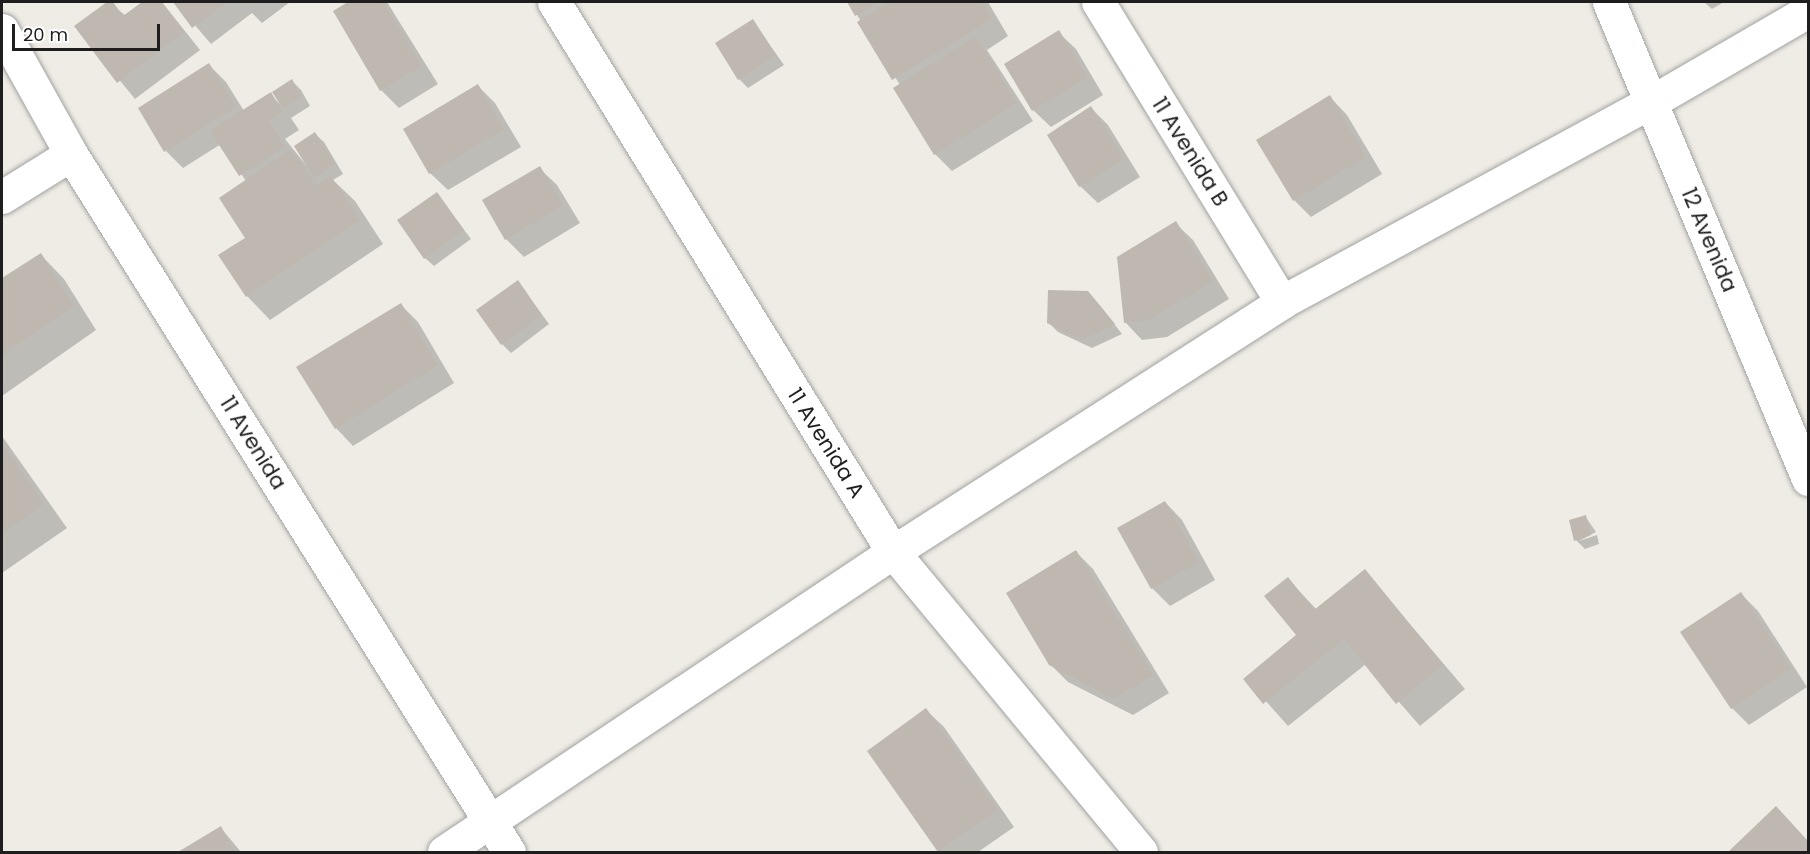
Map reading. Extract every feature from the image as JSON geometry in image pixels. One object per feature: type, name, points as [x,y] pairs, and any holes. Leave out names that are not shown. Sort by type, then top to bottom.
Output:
[{"type":"street","name":"11 Avenida A","points":[[554,2],[893,552],[1141,852]]},
{"type":"street","name":"11 Avenida B","points":[[1098,2],[1282,302]]},
{"type":"street","name":"12 Avenida","points":[[1609,2],[1809,479]]},
{"type":"street","points":[[444,852],[492,823],[893,552],[1282,302],[1651,102],[1809,11]]},
{"type":"street","name":"11 Avenida","points":[[2,30],[70,154],[509,852]]},
{"type":"street","points":[[2,196],[70,154]]},
{"type":"building","points":[[107,2],[113,2],[123,16],[142,2],[161,2],[184,32],[117,83],[74,26]]},
{"type":"building","points":[[173,2],[228,2],[192,28]]},
{"type":"building","points":[[348,2],[383,2],[422,66],[380,91],[333,11]]},
{"type":"building","points":[[847,2],[878,2],[855,16]]},
{"type":"building","points":[[890,2],[982,2],[992,19],[892,80],[857,22]]},
{"type":"building","points":[[753,19],[776,55],[738,80],[715,43]]},
{"type":"building","points":[[1059,30],[1087,77],[1032,111],[1004,64]]},
{"type":"building","points":[[976,36],[1017,103],[934,155],[893,88]]},
{"type":"building","points":[[209,63],[236,107],[164,152],[138,108]]},
{"type":"building","points":[[292,79],[302,97],[283,109],[272,92]]},
{"type":"building","points":[[478,84],[504,129],[429,174],[403,129]]},
{"type":"building","points":[[271,92],[282,112],[269,121],[285,147],[239,176],[210,131]]},
{"type":"building","points":[[1330,95],[1366,157],[1293,201],[1256,140]]},
{"type":"building","points":[[1091,106],[1124,159],[1079,187],[1047,135]]},
{"type":"building","points":[[315,132],[335,164],[314,178],[294,146]]},
{"type":"building","points":[[291,149],[316,185],[331,176],[360,220],[246,297],[218,255],[245,238],[219,198]]},
{"type":"building","points":[[540,166],[563,205],[505,240],[482,200]]},
{"type":"building","points":[[437,192],[464,230],[424,259],[397,220]]},
{"type":"building","points":[[1176,221],[1213,281],[1149,320],[1124,323],[1117,257]]},
{"type":"building","points":[[41,253],[74,306],[2,356],[2,278]]},
{"type":"building","points":[[518,280],[542,315],[501,345],[476,310]]},
{"type":"building","points":[[1048,290],[1088,291],[1115,324],[1082,340],[1047,323]]},
{"type":"building","points":[[401,303],[438,365],[335,429],[296,367]]},
{"type":"building","points":[[2,443],[44,504],[2,533]]},
{"type":"building","points":[[1165,501],[1199,562],[1151,589],[1117,528]]},
{"type":"building","points":[[1586,515],[1591,535],[1574,541],[1569,520]]},
{"type":"building","points":[[1076,550],[1153,675],[1114,699],[1049,665],[1006,593]]},
{"type":"building","points":[[1365,569],[1443,665],[1396,704],[1344,639],[1263,704],[1243,679],[1296,635],[1264,596],[1288,577],[1314,610]]},
{"type":"building","points":[[1741,592],[1791,669],[1731,709],[1680,632]]},
{"type":"building","points":[[926,708],[998,809],[938,852],[867,751]]},
{"type":"building","points":[[1776,806],[1808,841],[1808,852],[1728,852]]},
{"type":"building","points":[[221,826],[234,852],[178,852]]}]
